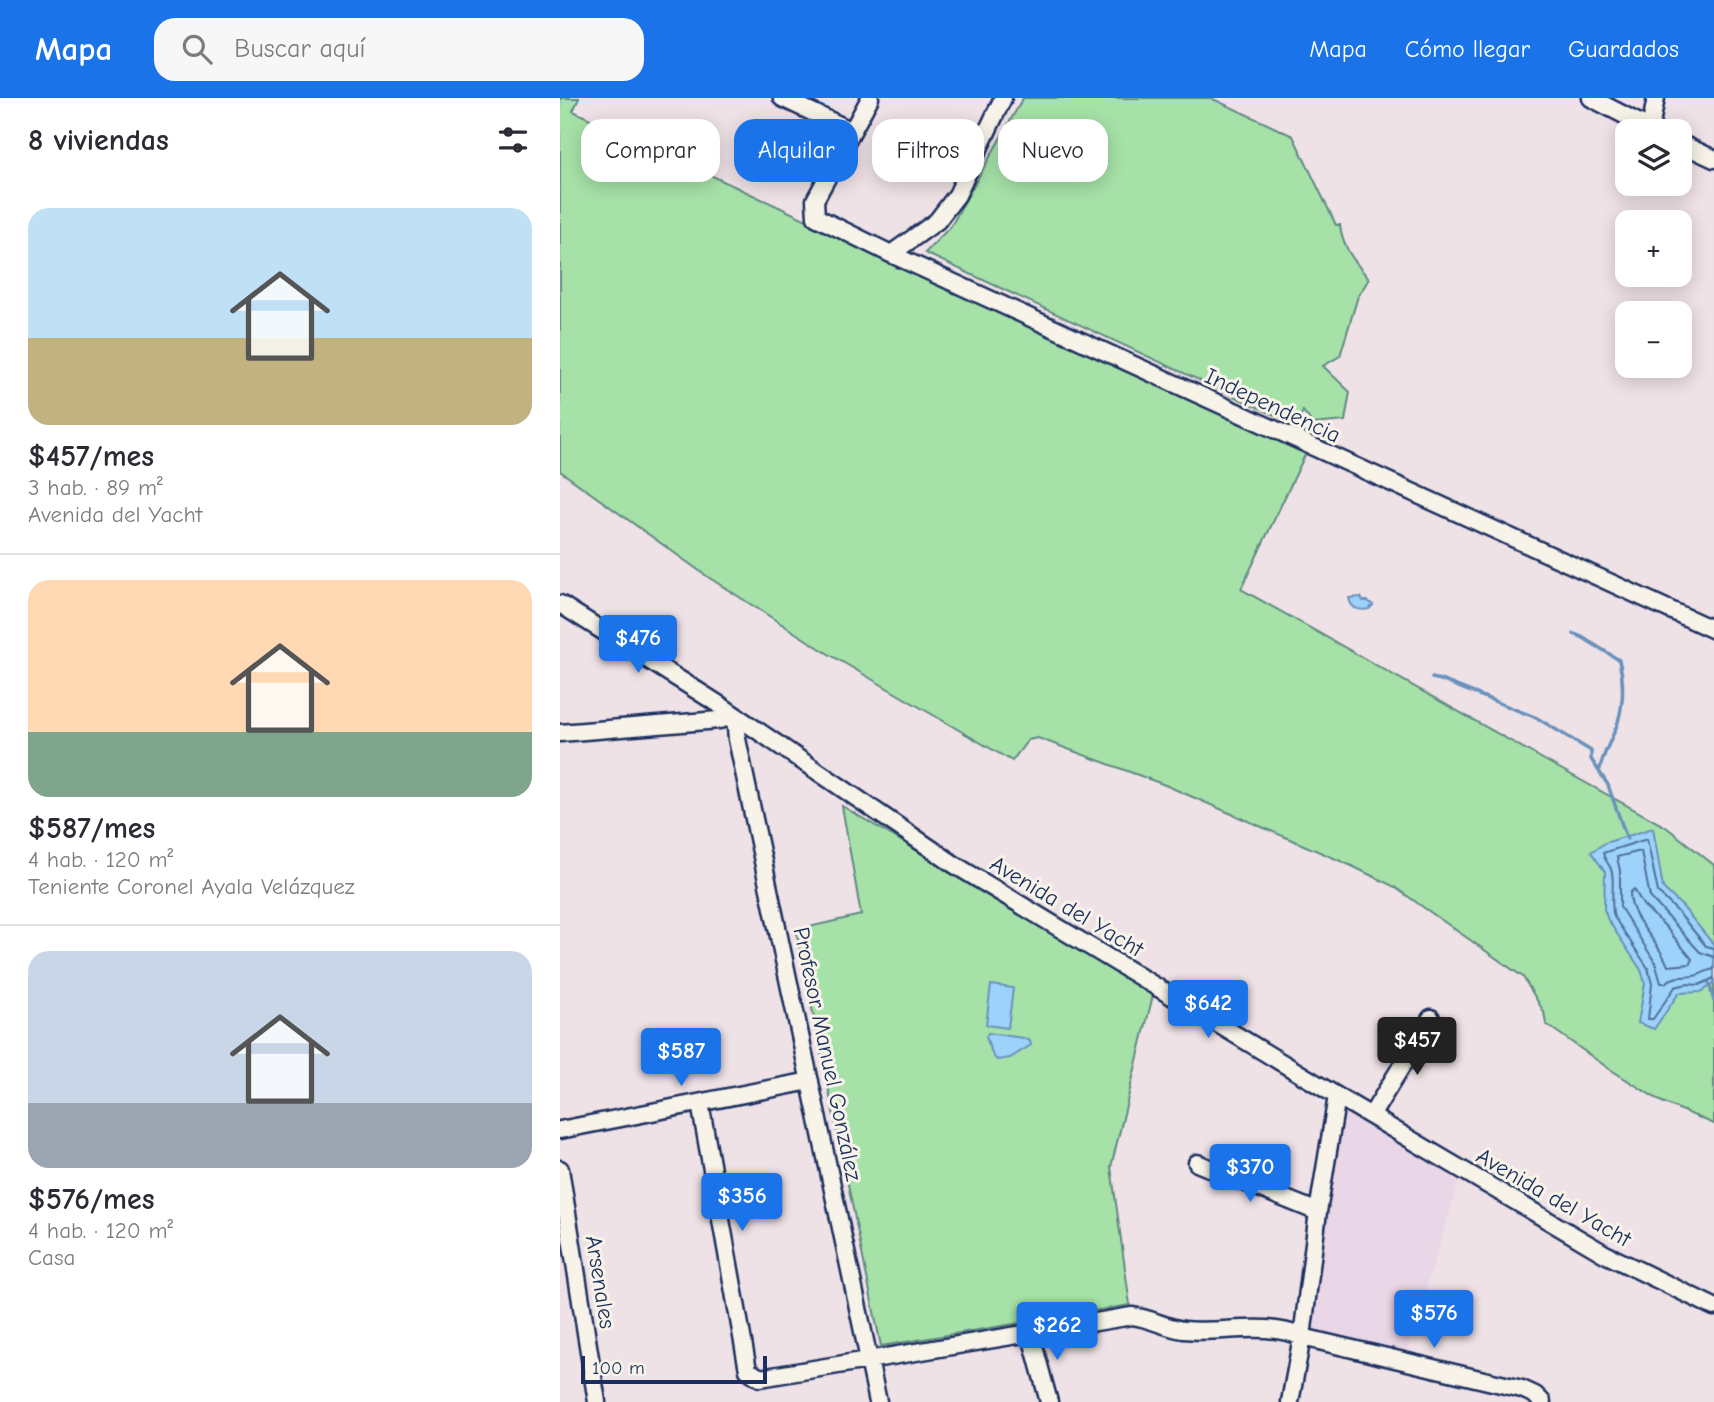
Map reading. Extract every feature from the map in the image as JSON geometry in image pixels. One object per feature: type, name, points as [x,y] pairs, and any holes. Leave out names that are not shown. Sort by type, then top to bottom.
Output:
[{"type":"street","points":[[782,98],[827,119]]},
{"type":"street","points":[[858,120],[870,98]]},
{"type":"street","points":[[891,254],[937,221],[957,195],[1003,98]]},
{"type":"street","points":[[1591,98],[1632,119]]},
{"type":"street","points":[[1654,119],[1656,98]]},
{"type":"street","points":[[1692,149],[1714,159]]},
{"type":"street","name":"Independencia","points":[[825,182],[815,200],[816,217],[891,254],[1714,630]]},
{"type":"street","name":"Avenida del Yacht","points":[[560,604],[735,716],[955,865],[1605,1254],[1714,1307]]},
{"type":"street","points":[[560,733],[719,720],[735,716]]},
{"type":"street","name":"Profesor Manuel González","points":[[735,716],[737,738],[878,1402]]},
{"type":"street","points":[[1371,1116],[1431,1018]]},
{"type":"street","points":[[560,1130],[810,1081]]},
{"type":"street","points":[[1290,1402],[1302,1338],[1318,1212],[1337,1096]]},
{"type":"street","points":[[700,1103],[748,1370],[760,1378],[1132,1316],[1184,1330],[1237,1328],[1291,1332],[1302,1338],[1522,1389],[1542,1402]]},
{"type":"street","points":[[1197,1163],[1318,1212]]},
{"type":"street","name":"Arsenales","points":[[560,1170],[597,1402]]},
{"type":"street","points":[[1030,1332],[1049,1402]]},
{"type":"shaded area","points":[[1350,1113],[1459,1182],[1405,1356],[1312,1336],[1307,1328],[1339,1115]]},
{"type":"green space","points":[[560,98],[579,98],[573,111],[590,119],[581,119],[581,182],[720,182],[720,180],[1306,453],[1241,589],[1666,827],[1714,865],[1714,1124],[1662,1102],[1546,1024],[1544,1012],[1523,977],[1393,886],[1165,785],[1038,738],[1028,740],[1012,761],[827,653],[708,577],[560,471]]},
{"type":"green space","points":[[1023,98],[1211,98],[1293,136],[1336,225],[1340,225],[1346,247],[1369,279],[1358,296],[1340,356],[1323,366],[1350,392],[1345,421],[1313,424],[1303,411],[1296,425],[925,253],[951,226],[976,182],[984,182],[984,167],[998,142],[998,182],[1108,182],[1108,119],[1011,119]]},
{"type":"green space","points":[[842,806],[1154,991],[1111,1167],[1130,1305],[881,1346],[796,930],[861,915]]},
{"type":"water","points":[[1361,597],[1363,601],[1373,605],[1369,609],[1354,607],[1349,598]]},
{"type":"water","points":[[1653,828],[1663,888],[1683,907],[1714,945],[1714,983],[1701,992],[1679,993],[1654,1029],[1638,1023],[1645,983],[1641,970],[1608,920],[1604,909],[1605,872],[1591,852],[1605,843]]},
{"type":"water","points":[[991,985],[1013,988],[1008,1028],[986,1025]]},
{"type":"water","points":[[988,1033],[1023,1038],[1030,1041],[1031,1045],[1010,1058],[997,1060],[986,1037]]},
{"type":"waterway","points":[[1574,634],[1619,660],[1621,668],[1623,691],[1620,714],[1600,769]]},
{"type":"waterway","points":[[1432,678],[1537,718],[1591,751],[1591,759],[1608,785],[1627,839]]},
{"type":"waterway","points":[[1709,983],[1714,1001]]}]
